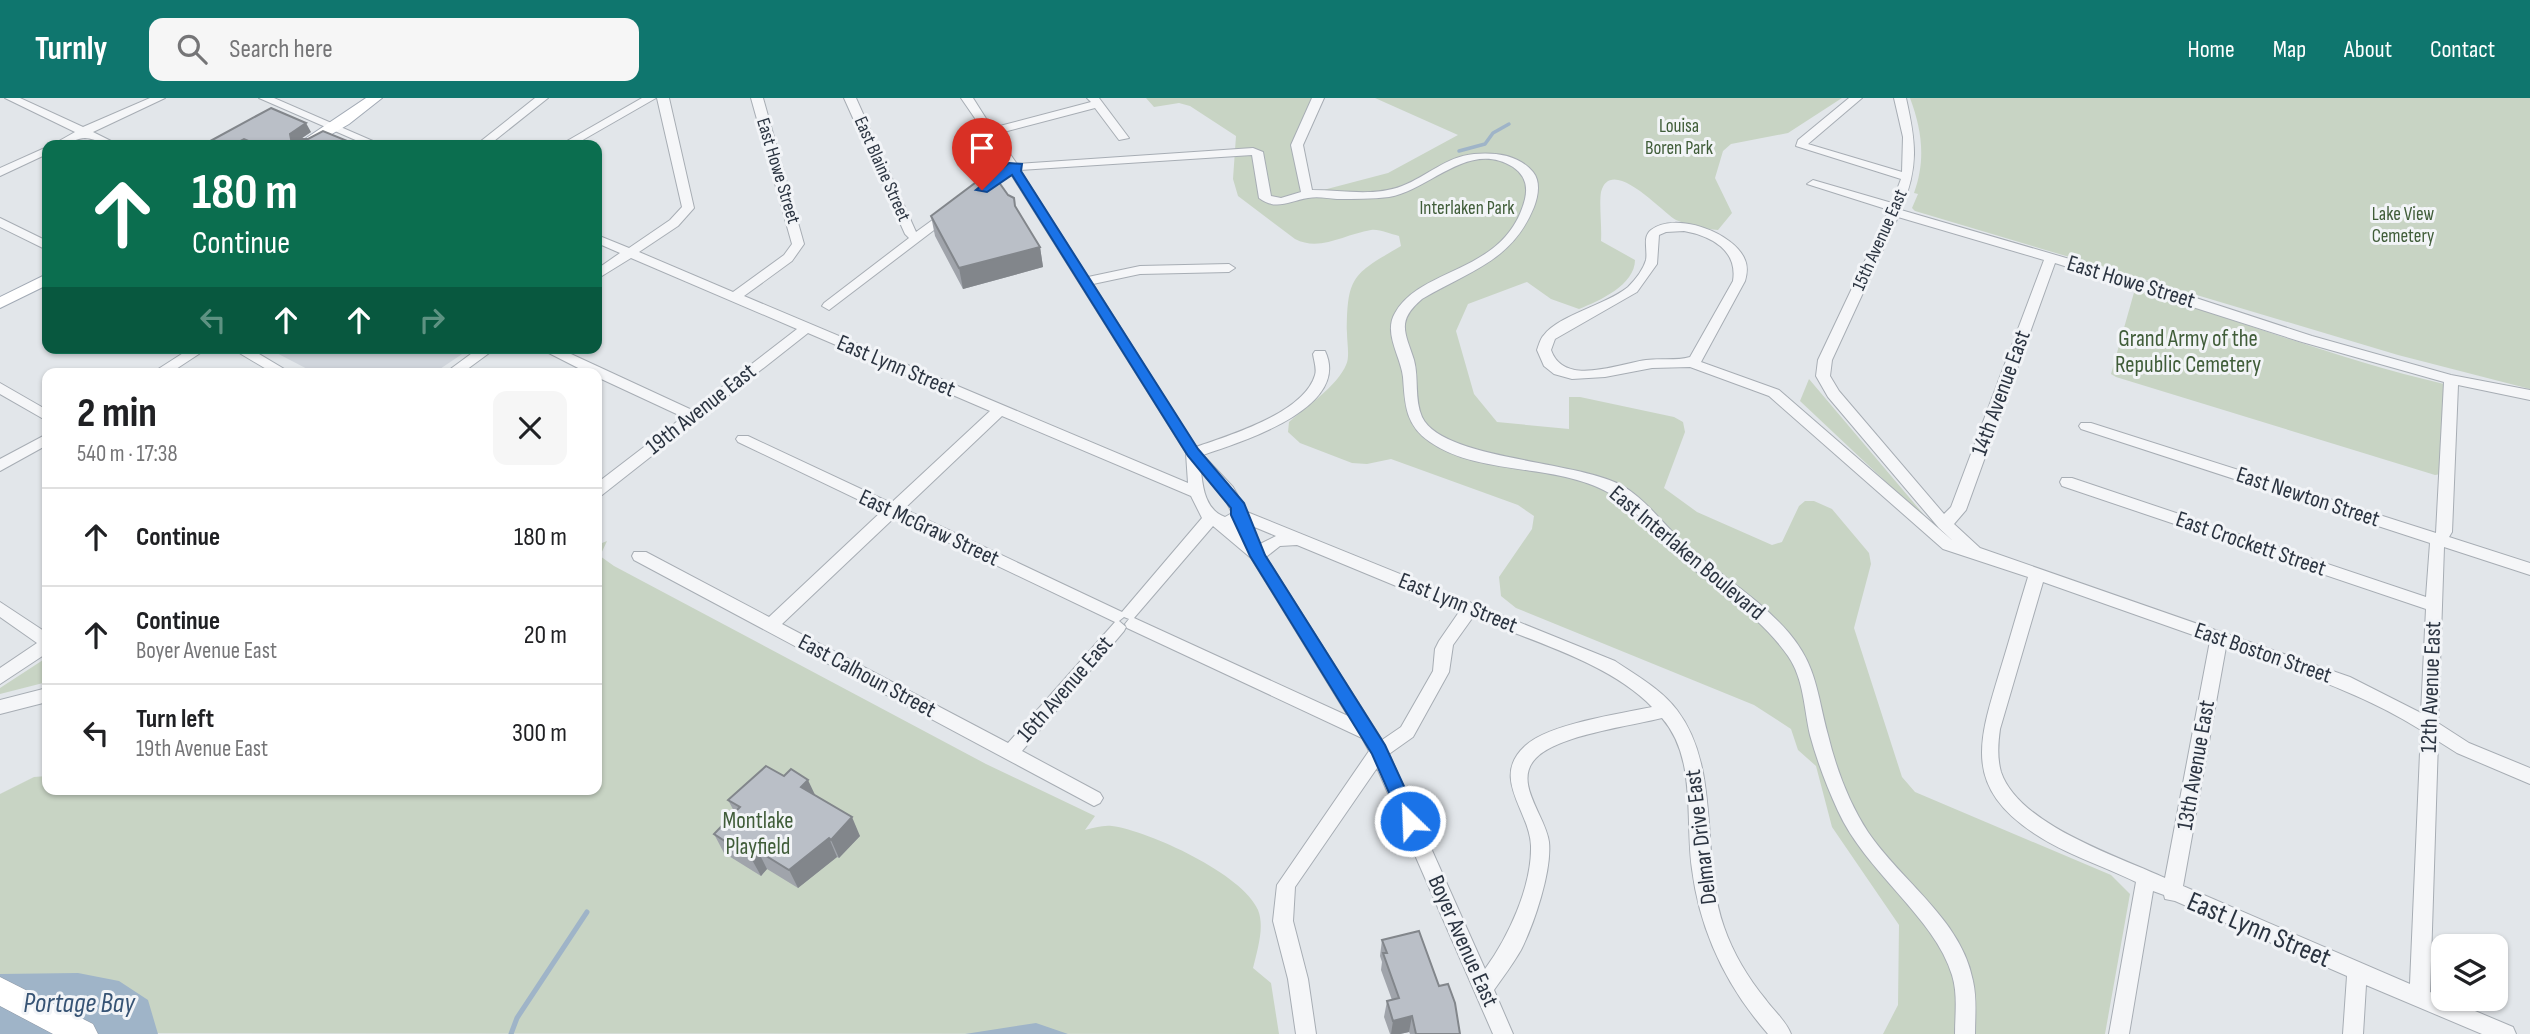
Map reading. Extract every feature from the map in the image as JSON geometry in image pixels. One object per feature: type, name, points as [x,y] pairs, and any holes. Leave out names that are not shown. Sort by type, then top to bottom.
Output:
[{"type":"highway","points":[[0,992],[83,1034]]},
{"type":"main road","points":[[312,140],[375,98]]},
{"type":"main road","points":[[0,303],[42,282]]},
{"type":"street","points":[[11,98],[103,140]]},
{"type":"street","points":[[69,140],[159,98]]},
{"type":"street","points":[[264,98],[364,140]]},
{"type":"street","points":[[488,140],[542,98]]},
{"type":"street","points":[[575,140],[650,98]]},
{"type":"street","points":[[602,272],[683,217],[688,208],[663,98]]},
{"type":"street","name":"East Howe Street","points":[[735,297],[788,258],[798,244],[757,98]]},
{"type":"street","name":"East Blaine Street","points":[[850,98],[911,234],[917,238]]},
{"type":"street","points":[[967,98],[1011,170],[1086,281],[1193,453],[1220,482]]},
{"type":"street","points":[[1307,194],[1297,145],[1318,98]]},
{"type":"street","points":[[1856,98],[1802,142],[1802,146],[1908,177]]},
{"type":"street","name":"15th Avenue East","points":[[1823,376],[1825,360],[1908,177],[1909,137],[1900,98]]},
{"type":"street","points":[[989,132],[1095,101],[1123,138]]},
{"type":"street","points":[[0,172],[42,152]]},
{"type":"street","name":"East Interlaken Boulevard","points":[[1011,170],[1257,152],[1265,198],[1281,203],[1307,194],[1364,195],[1402,191],[1415,186],[1449,163],[1479,157],[1510,161],[1528,173],[1533,186],[1531,203],[1503,244],[1478,265],[1416,298],[1400,313],[1397,325],[1408,363],[1411,403],[1418,424],[1435,439],[1451,446],[1498,460],[1577,473],[1616,490],[1685,554],[1778,630],[1797,655],[1808,677],[1817,728],[1848,815],[1865,845],[1942,936],[1959,965],[1964,978],[1965,1034]]},
{"type":"street","name":"East Howe Street","points":[[1813,184],[2307,339],[2451,379],[2530,395]]},
{"type":"street","points":[[829,306],[964,203]]},
{"type":"street","points":[[0,222],[42,243]]},
{"type":"street","points":[[1684,227],[1708,234],[1726,244],[1737,254],[1742,270],[1738,285],[1691,363],[1649,364],[1594,375],[1571,374],[1557,370],[1547,361],[1545,345],[1554,333],[1609,305],[1636,285],[1652,262],[1654,233],[1663,228],[1684,227]]},
{"type":"street","name":"East Lynn Street","points":[[602,241],[1196,491]]},
{"type":"street","name":"14th Avenue East","points":[[1944,524],[1958,510],[2051,257]]},
{"type":"street","points":[[1086,281],[1140,270],[1229,268]]},
{"type":"street","name":"19th Avenue East","points":[[602,487],[806,328]]},
{"type":"street","points":[[167,368],[191,354]]},
{"type":"street","points":[[250,354],[275,368]]},
{"type":"street","points":[[459,368],[480,354]]},
{"type":"street","points":[[559,354],[589,368]]},
{"type":"street","points":[[1193,453],[1245,436],[1281,418],[1301,403],[1322,384],[1325,365],[1320,354]]},
{"type":"street","name":"East Boston Street","points":[[1691,363],[1774,393],[1940,540],[1958,550],[1984,555],[2344,682],[2400,708],[2463,748],[2530,776]]},
{"type":"street","points":[[602,374],[693,416]]},
{"type":"street","name":"East Boston Street","points":[[1823,376],[1833,394],[1944,524],[1961,540],[1984,555]]},
{"type":"street","name":"12th Avenue East","points":[[2420,997],[2436,546],[2444,532],[2451,379]]},
{"type":"street","points":[[0,388],[42,413]]},
{"type":"street","points":[[770,626],[999,410]]},
{"type":"street","name":"East Newton Street","points":[[2086,426],[2530,569]]},
{"type":"street","name":"East McGraw Street","points":[[743,439],[1368,733]]},
{"type":"street","points":[[0,466],[42,442]]},
{"type":"street","points":[[1193,453],[1196,491]]},
{"type":"street","points":[[1196,491],[1203,482],[1220,482]]},
{"type":"street","name":"Boyer Avenue East","points":[[1220,482],[1238,506],[1239,515],[1258,556],[1379,751],[1503,1034]]},
{"type":"street","name":"East Crockett Street","points":[[2067,482],[2434,606]]},
{"type":"street","name":"Boyer Avenue East","points":[[1196,491],[1213,518],[1258,556]]},
{"type":"street","points":[[1213,518],[1227,523],[1239,515]]},
{"type":"street","name":"East Lynn Street","points":[[1239,515],[1471,608],[1618,671],[1648,692],[1666,710]]},
{"type":"street","name":"16th Avenue East","points":[[1011,752],[1213,518]]},
{"type":"street","points":[[1258,556],[1262,549],[1276,540],[1308,541]]},
{"type":"street","name":"East Calhoun Street","points":[[640,556],[1094,798]]},
{"type":"street","name":"East Lynn Street","points":[[2037,574],[1993,724],[1987,754],[1994,778],[2020,812],[2048,832],[2172,892],[2506,1034]]},
{"type":"street","points":[[0,608],[42,639]]},
{"type":"street","points":[[1306,1034],[1298,979],[1283,921],[1286,886],[1297,866],[1379,751],[1408,732],[1441,672],[1443,649],[1447,641],[1471,608]]},
{"type":"street","name":"13th Avenue East","points":[[2172,892],[2219,638]]},
{"type":"street","points":[[0,677],[42,647]]},
{"type":"street","points":[[0,707],[42,696]]},
{"type":"street","points":[[1484,987],[1514,943],[1539,858],[1539,838],[1518,788],[1524,759],[1531,750],[1552,739],[1666,710]]},
{"type":"street","name":"Delmar Drive East","points":[[1666,710],[1684,738],[1694,766],[1701,868],[1707,905],[1715,930],[1745,989],[1781,1034]]},
{"type":"street","points":[[2119,1034],[2146,879]]},
{"type":"street","points":[[2353,1034],[2357,972]]},
{"type":"shaded area","points":[[279,354],[462,354],[441,368],[305,368]]},
{"type":"green space","points":[[1146,98],[1318,98],[1300,134],[1308,194],[1388,173],[1458,135],[1375,98],[1842,98],[1788,133],[1731,144],[1723,151],[1715,178],[1732,213],[1718,230],[1676,220],[1626,183],[1615,180],[1607,182],[1600,197],[1601,241],[1635,260],[1629,277],[1623,284],[1606,297],[1579,309],[1551,299],[1527,282],[1468,304],[1456,331],[1474,394],[1497,422],[1569,429],[1569,397],[1674,417],[1683,422],[1685,432],[1664,488],[1697,512],[1772,545],[1782,542],[1799,506],[1805,501],[1814,501],[1832,509],[1869,553],[1871,564],[1854,628],[1902,777],[1915,792],[2111,875],[2130,894],[2105,1034],[1883,1034],[1898,1005],[1899,925],[1832,827],[1816,766],[1798,750],[1791,729],[1754,705],[1516,608],[1501,596],[1499,577],[1532,529],[1534,516],[1518,505],[1391,459],[1367,464],[1352,463],[1300,443],[1288,432],[1289,422],[1329,388],[1342,373],[1348,358],[1347,314],[1351,288],[1372,263],[1401,246],[1399,236],[1374,230],[1323,243],[1304,243],[1295,239],[1238,196],[1233,179],[1236,136],[1190,106],[1179,103],[1154,107]]},
{"type":"green space","name":"Lake View Cemetery","points":[[1910,98],[2530,98],[2530,389],[2398,355],[1915,211],[1912,208],[1918,194],[1914,193],[1920,169],[1921,145]]},
{"type":"green space","name":"Grand Army of the Republic Cemetery","points":[[2135,289],[2327,351],[2444,384],[2441,474],[2435,475],[2111,374]]},
{"type":"green space","points":[[1809,379],[1936,529],[1800,401]]},
{"type":"green space","name":"Montlake Playfield","points":[[602,557],[986,764],[1095,816],[1085,830],[1112,826],[1148,836],[1193,856],[1234,882],[1249,896],[1258,910],[1261,931],[1253,968],[1271,983],[1279,1034],[0,1033],[0,794],[34,777],[42,776],[42,795],[602,795]]},
{"type":"green space","points":[[42,661],[42,683],[0,694],[0,688]]},
{"type":"water","name":"Portage Bay","points":[[78,973],[119,981],[148,1000],[158,1034],[0,1034],[0,974]]},
{"type":"water","points":[[1036,1023],[1068,1034],[965,1034]]},
{"type":"building","points":[[271,108],[306,123],[290,134],[291,139],[308,139],[323,131],[345,140],[244,139],[212,140]]},
{"type":"building","points":[[991,171],[1008,195],[1014,198],[1015,206],[1040,247],[959,268],[931,216]]},
{"type":"building","points":[[766,766],[784,776],[791,769],[808,780],[801,787],[852,817],[831,840],[829,838],[789,870],[758,851],[751,858],[714,834],[740,807],[728,800]]},
{"type":"building","points":[[1419,931],[1439,986],[1448,984],[1455,1003],[1460,1034],[1416,1034],[1412,1016],[1393,1021],[1387,1001],[1399,998],[1383,953],[1387,953],[1382,940]]},
{"type":"waterway","points":[[1459,151],[1485,144],[1493,133],[1509,124]]},
{"type":"waterway","points":[[511,1034],[517,1018],[587,912]]},
{"type":"route","points":[[982,190],[1010,170],[1009,167],[1018,166],[1015,171],[1193,453],[1223,485],[1238,506],[1239,515],[1258,556],[1379,751],[1410,821]]},
{"type":"park label","name":"Louisa Boren Park","points":[[1679,137]]},
{"type":"park label","name":"Interlaken Park","points":[[1467,208]]}]
